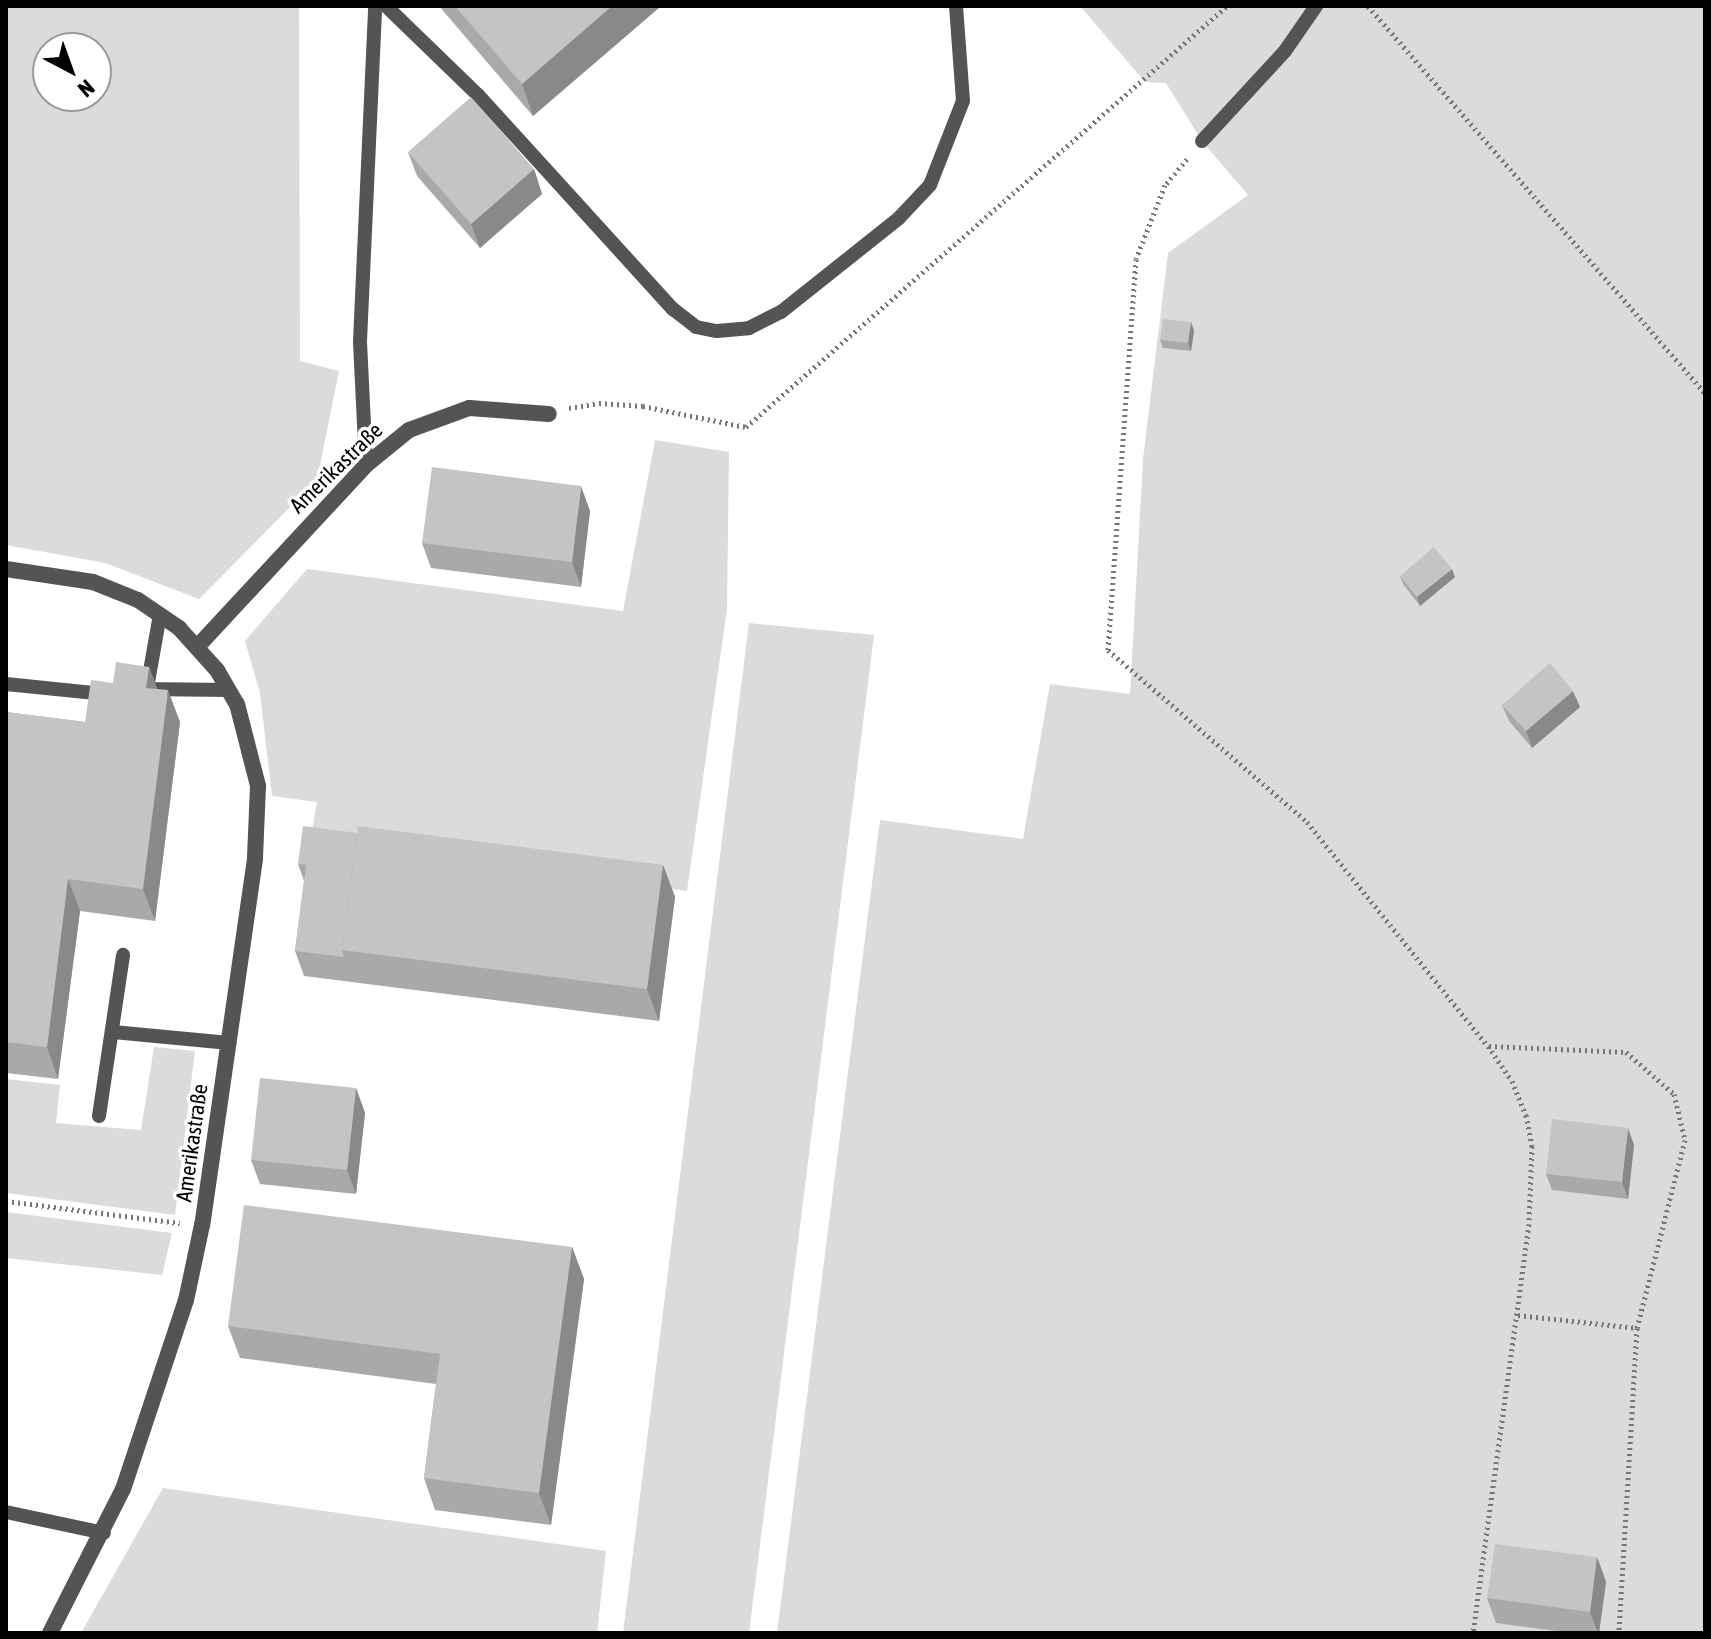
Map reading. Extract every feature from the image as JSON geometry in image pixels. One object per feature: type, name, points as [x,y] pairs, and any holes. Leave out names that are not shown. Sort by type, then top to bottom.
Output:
[{"type":"street","name":"Amerikastraße","points":[[198,646],[366,465],[409,430],[450,411],[549,414]]},
{"type":"street","name":"Amerikastraße","points":[[6,569],[93,582],[160,614],[198,646],[229,690],[245,722],[258,786],[255,859],[202,1225],[167,1364],[104,1533],[50,1633]]},
{"type":"lane","points":[[366,465],[360,341],[375,6]]},
{"type":"lane","points":[[386,6],[478,95],[673,309],[696,327],[717,331],[749,328],[781,312],[899,218],[930,185],[963,101],[956,6]]},
{"type":"lane","points":[[1202,141],[1285,51],[1316,6]]},
{"type":"lane","points":[[147,689],[160,614]]},
{"type":"lane","points":[[6,684],[116,695],[147,689],[229,690]]},
{"type":"lane","points":[[99,1116],[123,955]]},
{"type":"lane","points":[[113,1032],[229,1043]]},
{"type":"lane","points":[[6,1512],[104,1533]]},
{"type":"path","points":[[549,414],[613,404],[746,427],[1227,6]]},
{"type":"path","points":[[1368,6],[1705,393]]},
{"type":"path","points":[[1202,141],[1165,185],[1136,259],[1108,650],[1293,807],[1488,1046],[1512,1081],[1532,1146],[1529,1224],[1473,1633]]},
{"type":"path","points":[[1488,1046],[1626,1052],[1674,1094],[1685,1140],[1637,1328],[1619,1633]]},
{"type":"path","points":[[6,1201],[202,1225]]},
{"type":"path","points":[[1518,1314],[1637,1328]]},
{"type":"shaded area","points":[[6,6],[299,6],[300,361],[339,371],[317,480],[199,599],[105,563],[6,545]]},
{"type":"shaded area","points":[[1080,6],[1705,6],[1705,1633],[777,1633],[880,820],[1023,839],[1050,684],[1130,694],[1143,459],[1168,253],[1248,195],[1202,141],[1166,83],[1145,82]]},
{"type":"shaded area","points":[[655,440],[729,452],[727,609],[687,891],[310,842],[317,802],[272,796],[260,693],[245,641],[307,569],[623,611]]},
{"type":"shaded area","points":[[749,623],[874,635],[749,1633],[623,1633]]},
{"type":"shaded area","points":[[154,1047],[195,1051],[175,1215],[6,1193],[6,1079],[60,1085],[56,1123],[141,1130]]},
{"type":"shaded area","points":[[6,1212],[172,1233],[162,1275],[6,1258]]},
{"type":"shaded area","points":[[163,1488],[606,1551],[597,1633],[81,1633]]},
{"type":"building","points":[[455,6],[612,6],[522,84]]},
{"type":"building","points":[[471,97],[534,169],[471,224],[408,152]]},
{"type":"building","points":[[1163,319],[1191,322],[1188,343],[1160,340]]},
{"type":"building","points":[[432,467],[581,486],[572,562],[422,543]]},
{"type":"building","points":[[1434,547],[1452,569],[1417,597],[1400,576]]},
{"type":"building","points":[[116,662],[149,667],[146,688],[168,690],[143,889],[68,879],[47,1047],[6,1042],[6,712],[85,722],[91,680],[113,683]]},
{"type":"building","points":[[1550,663],[1573,691],[1526,731],[1502,705]]},
{"type":"building","points":[[303,826],[357,833],[342,950],[344,957],[295,951],[306,865],[298,864]]},
{"type":"building","points":[[358,826],[663,865],[647,989],[342,950]]},
{"type":"building","points":[[260,1078],[356,1088],[347,1170],[251,1160]]},
{"type":"building","points":[[1552,1119],[1628,1128],[1622,1182],[1546,1174]]},
{"type":"building","points":[[244,1205],[572,1247],[539,1493],[424,1478],[440,1354],[228,1326]]},
{"type":"building","points":[[1495,1544],[1597,1557],[1590,1612],[1487,1598]]}]
